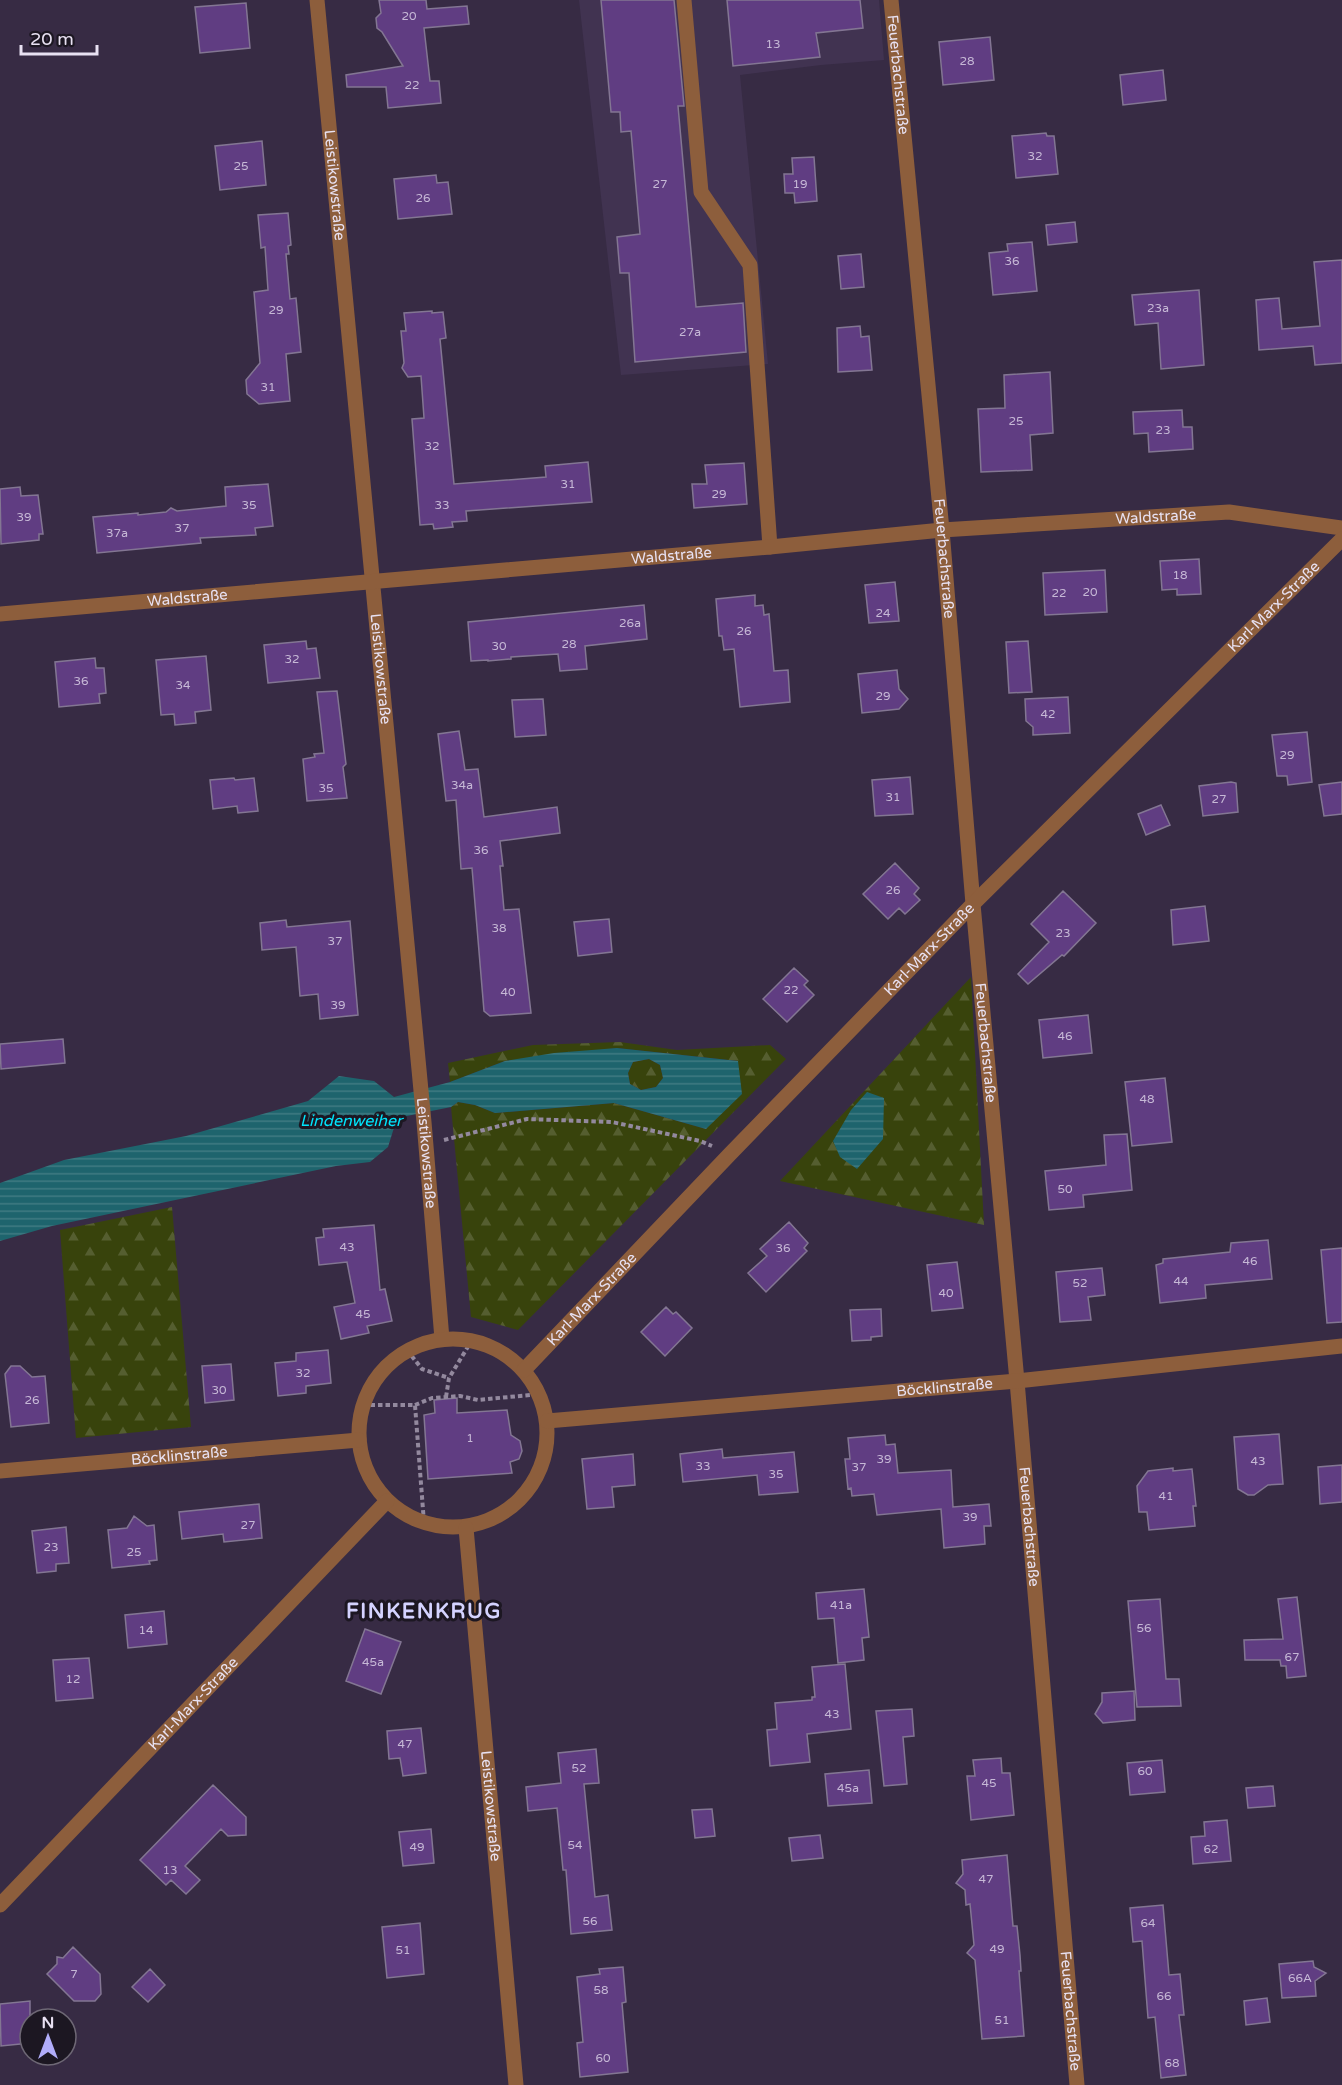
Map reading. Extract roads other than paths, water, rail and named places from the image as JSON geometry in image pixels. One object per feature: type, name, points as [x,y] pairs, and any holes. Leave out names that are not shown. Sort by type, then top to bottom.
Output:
[{"type":"street","name":"Leistikowstraße","points":[[318,0],[424,1122],[441,1339]]},
{"type":"street","points":[[684,0],[701,192],[750,265],[770,547]]},
{"type":"street","name":"Feuerbachstraße","points":[[891,0],[942,530],[1077,2085]]},
{"type":"street","name":"Waldstraße","points":[[0,614],[942,530],[1229,512],[1342,528]]},
{"type":"street","name":"Karl-Marx-Straße","points":[[524,1370],[973,904],[1342,539]]},
{"type":"street","points":[[441,1339],[472,1340],[500,1351],[524,1370],[540,1394],[548,1422],[545,1458],[529,1491],[501,1515],[466,1528],[424,1523],[387,1502],[367,1473],[359,1440],[363,1405],[380,1373],[408,1350],[441,1339]]},
{"type":"street","name":"Böcklinstraße","points":[[548,1422],[1017,1381],[1342,1346]]},
{"type":"street","name":"Böcklinstraße","points":[[0,1472],[359,1440]]},
{"type":"street","name":"Karl-Marx-Straße","points":[[0,1905],[387,1502]]},
{"type":"street","name":"Leistikowstraße","points":[[466,1528],[516,2085]]},
{"type":"water","name":"Lindenweiher","points":[[617,1048],[738,1061],[742,1094],[706,1129],[614,1103],[495,1113],[475,1105],[458,1102],[451,1107],[397,1118],[388,1147],[370,1162],[336,1166],[52,1226],[0,1241],[0,1183],[64,1160],[186,1136],[308,1101],[339,1076],[374,1081],[394,1097],[450,1082],[505,1061],[554,1053]],"holes":[[[649,1059],[660,1065],[663,1078],[656,1087],[641,1090],[630,1084],[628,1073],[633,1062]]]},
{"type":"water","points":[[867,1092],[884,1098],[883,1139],[857,1169],[840,1157],[833,1141],[851,1110]]},
{"type":"district","name":"FINKENKRUG","points":[[424,1611]]}]
